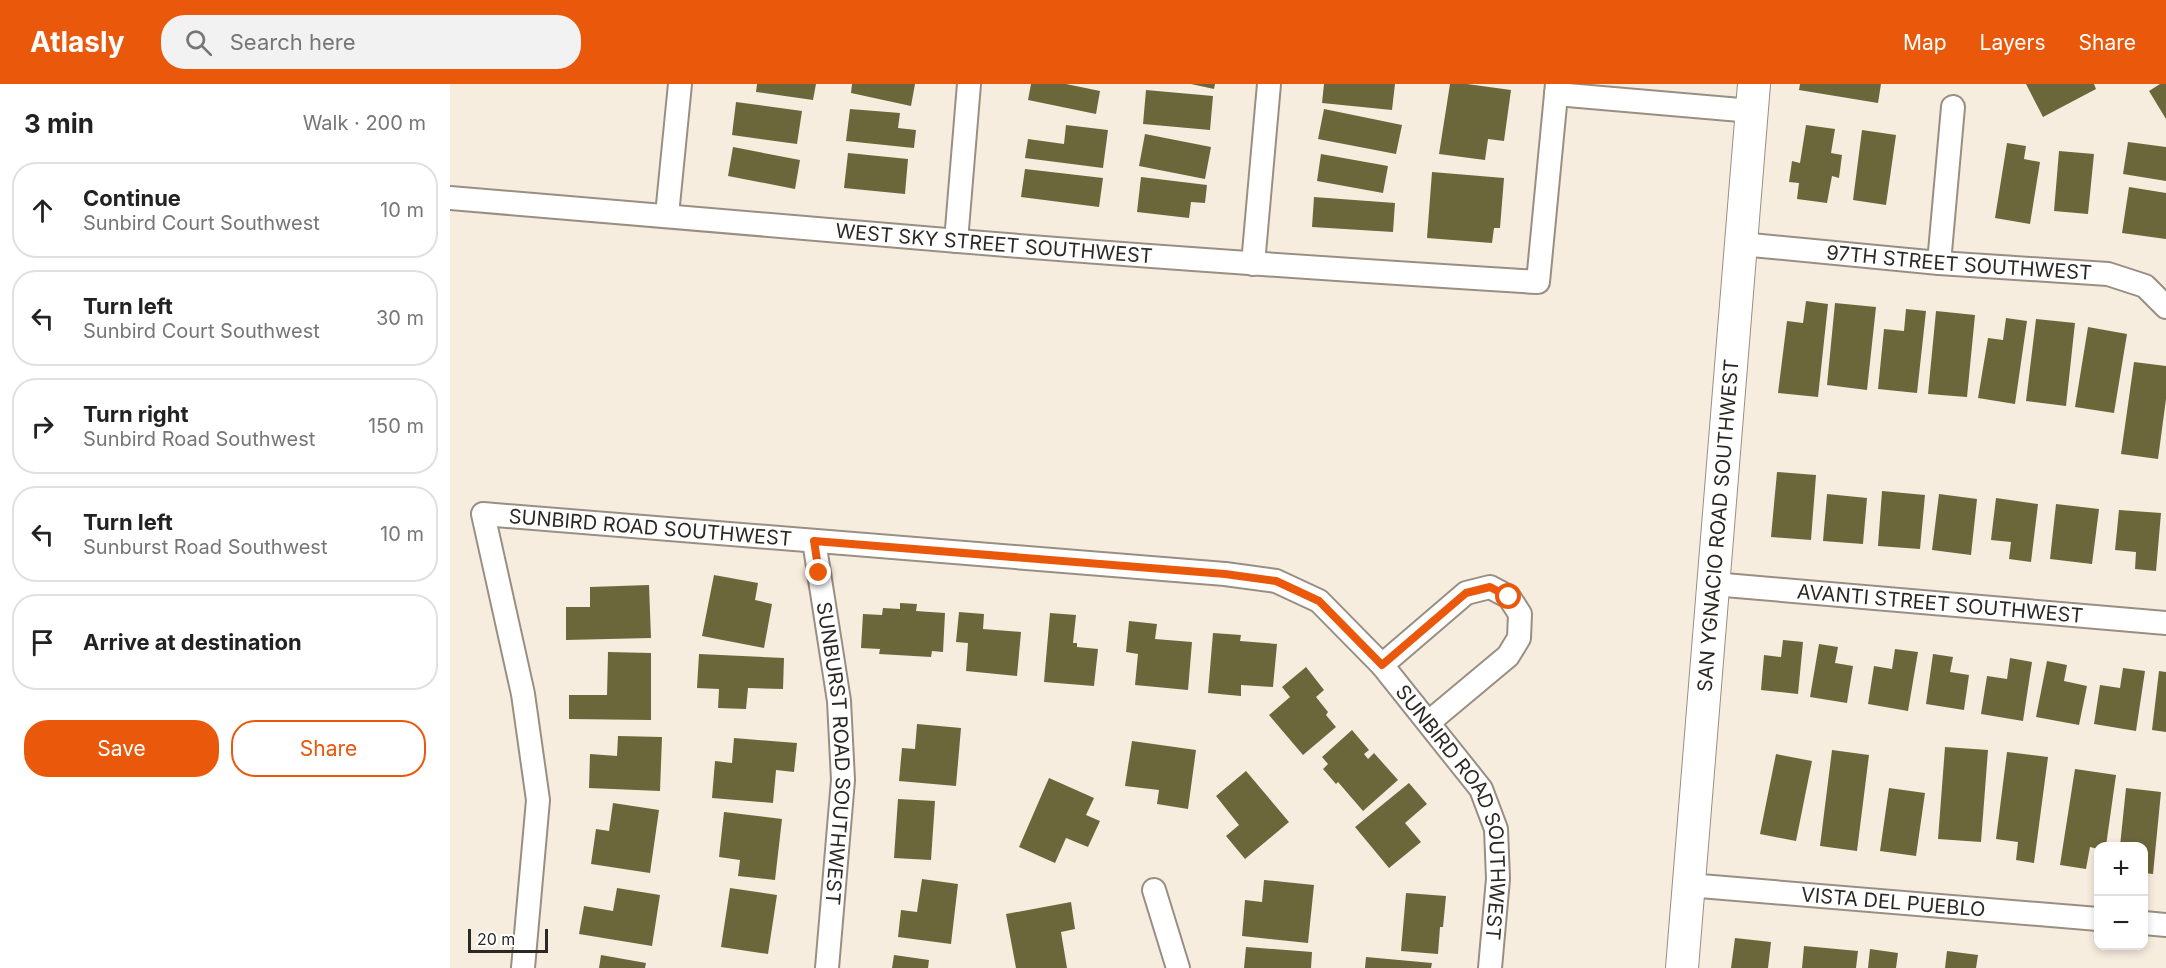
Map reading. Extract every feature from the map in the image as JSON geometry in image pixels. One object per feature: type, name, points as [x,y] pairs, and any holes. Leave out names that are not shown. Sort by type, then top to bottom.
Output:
[{"type":"street","points":[[667,215],[680,84]]},
{"type":"street","points":[[956,241],[969,84]]},
{"type":"street","points":[[1253,264],[1269,84]]},
{"type":"street","points":[[1557,89],[1753,97]]},
{"type":"street","name":"WEST SKY STREET SOUTHWEST","points":[[450,198],[1253,264],[1538,282],[1557,89]]},
{"type":"street","name":"SAN YGNACIO ROAD SOUTHWEST","points":[[1682,968],[1753,97]]},
{"type":"street","points":[[1939,263],[1953,107]]},
{"type":"street","name":"97TH STREET SOUTHWEST","points":[[1741,244],[1939,263],[2108,274],[2145,286],[2166,307]]},
{"type":"street","name":"SUNBIRD ROAD SOUTHWEST","points":[[523,968],[538,800],[523,694],[483,514],[1214,573],[1276,581],[1319,601],[1382,665],[1481,789],[1496,829],[1498,879],[1490,968]]},
{"type":"street","name":"SUNBURST ROAD SOUTHWEST","points":[[814,541],[839,701],[843,780],[827,968]]},
{"type":"street","name":"AVANTI STREET SOUTHWEST","points":[[1713,584],[2166,623]]},
{"type":"street","points":[[1382,665],[1466,593],[1490,587],[1509,597],[1520,614],[1519,638],[1508,656],[1429,722]]},
{"type":"street","name":"VISTA DEL PUEBLO","points":[[1688,885],[2094,919]]},
{"type":"street","points":[[1154,890],[1178,968]]},
{"type":"street","points":[[2148,923],[2166,925]]},
{"type":"building","points":[[757,84],[816,84],[813,100],[756,92]]},
{"type":"building","points":[[852,84],[915,84],[911,106],[851,93]]},
{"type":"building","points":[[1031,84],[1066,84],[1100,91],[1096,114],[1028,100]]},
{"type":"building","points":[[1191,84],[1215,84],[1214,89]]},
{"type":"building","points":[[1324,84],[1395,84],[1392,110],[1322,103]]},
{"type":"building","points":[[1450,84],[1511,90],[1504,141],[1488,139],[1485,160],[1439,154]]},
{"type":"building","points":[[1800,84],[1881,84],[1878,103],[1799,90]]},
{"type":"building","points":[[2026,84],[2094,84],[2096,89],[2043,117]]},
{"type":"building","points":[[2160,84],[2166,84],[2166,119],[2149,91]]},
{"type":"building","points":[[1146,90],[1213,96],[1210,130],[1143,124]]},
{"type":"building","points":[[736,102],[802,111],[797,144],[732,135]]},
{"type":"building","points":[[850,109],[900,113],[898,128],[916,130],[914,148],[846,141]]},
{"type":"building","points":[[1324,109],[1402,125],[1396,154],[1318,139]]},
{"type":"building","points":[[1066,125],[1108,130],[1103,168],[1025,158],[1028,139],[1064,144]]},
{"type":"building","points":[[1806,125],[1835,129],[1831,153],[1842,155],[1839,178],[1832,176],[1827,203],[1797,199],[1799,183],[1789,182],[1792,161],[1800,163]]},
{"type":"building","points":[[1862,130],[1896,135],[1886,205],[1853,200]]},
{"type":"building","points":[[1145,134],[1211,147],[1205,179],[1139,166]]},
{"type":"building","points":[[2128,142],[2166,147],[2166,181],[2123,174]]},
{"type":"building","points":[[2007,143],[2026,146],[2024,159],[2040,162],[2030,224],[1995,218]]},
{"type":"building","points":[[733,147],[800,160],[795,189],[728,176]]},
{"type":"building","points":[[2059,151],[2094,154],[2088,214],[2054,211]]},
{"type":"building","points":[[848,153],[908,159],[905,194],[844,188]]},
{"type":"building","points":[[1321,154],[1388,166],[1383,193],[1317,181]]},
{"type":"building","points":[[1025,169],[1103,178],[1099,207],[1021,197]]},
{"type":"building","points":[[1432,172],[1504,178],[1500,228],[1494,228],[1492,243],[1427,238]]},
{"type":"building","points":[[1141,177],[1207,185],[1205,203],[1191,202],[1189,218],[1137,212]]},
{"type":"building","points":[[2129,187],[2166,193],[2166,239],[2122,233]]},
{"type":"building","points":[[1314,197],[1395,203],[1393,232],[1312,227]]},
{"type":"building","points":[[1806,301],[1828,304],[1818,397],[1778,393],[1787,321],[1803,323]]},
{"type":"building","points":[[1835,303],[1876,307],[1867,390],[1827,385]]},
{"type":"building","points":[[1906,309],[1926,311],[1917,393],[1878,389],[1884,329],[1904,331]]},
{"type":"building","points":[[1936,311],[1975,315],[1967,397],[1928,394]]},
{"type":"building","points":[[2006,318],[2027,321],[2015,404],[1978,398],[1988,338],[2003,340]]},
{"type":"building","points":[[2036,319],[2075,323],[2066,406],[2026,401]]},
{"type":"building","points":[[2088,327],[2127,334],[2114,413],[2075,407]]},
{"type":"building","points":[[2134,362],[2166,366],[2166,399],[2158,459],[2121,454]]},
{"type":"building","points":[[1777,472],[1816,475],[1811,540],[1771,537]]},
{"type":"building","points":[[1882,491],[1925,495],[1920,549],[1878,546]]},
{"type":"building","points":[[1827,494],[1867,498],[1863,544],[1823,541]]},
{"type":"building","points":[[1939,494],[1977,499],[1971,555],[1932,550]]},
{"type":"building","points":[[1996,498],[2038,504],[2031,562],[2009,559],[2011,542],[1991,540]]},
{"type":"building","points":[[2056,504],[2099,509],[2092,564],[2050,559]]},
{"type":"building","points":[[2119,510],[2161,513],[2156,571],[2135,569],[2136,552],[2115,550]]},
{"type":"building","points":[[714,575],[758,583],[755,600],[772,604],[764,648],[702,636]]},
{"type":"building","points":[[649,585],[651,638],[566,640],[566,607],[590,607],[590,587]]},
{"type":"building","points":[[900,603],[917,604],[916,611],[945,613],[943,652],[932,651],[931,657],[879,654],[880,649],[861,648],[863,614],[882,615],[883,608],[900,609]]},
{"type":"building","points":[[959,612],[984,614],[983,629],[1021,632],[1017,676],[966,671],[968,643],[956,642]]},
{"type":"building","points":[[1050,613],[1076,615],[1073,643],[1077,643],[1077,647],[1098,649],[1094,686],[1044,682]]},
{"type":"building","points":[[1129,621],[1157,624],[1155,639],[1192,642],[1188,690],[1135,685],[1138,654],[1126,652]]},
{"type":"building","points":[[1213,633],[1241,635],[1240,641],[1277,644],[1273,687],[1241,685],[1241,696],[1208,693]]},
{"type":"building","points":[[1783,640],[1803,642],[1798,694],[1761,690],[1764,655],[1781,657]]},
{"type":"building","points":[[1819,644],[1838,647],[1835,663],[1853,666],[1847,703],[1810,697]]},
{"type":"building","points":[[1895,649],[1918,652],[1908,711],[1868,704],[1874,666],[1892,669]]},
{"type":"building","points":[[608,652],[651,653],[651,720],[569,719],[569,695],[607,695]]},
{"type":"building","points":[[699,654],[784,658],[783,689],[748,688],[746,709],[718,708],[719,689],[697,688]]},
{"type":"building","points":[[1933,654],[1953,657],[1950,672],[1969,675],[1964,710],[1926,704]]},
{"type":"building","points":[[2010,658],[2032,662],[2023,721],[1981,714],[1987,676],[2007,679]]},
{"type":"building","points":[[2047,661],[2067,665],[2064,681],[2087,686],[2079,725],[2036,717]]},
{"type":"building","points":[[1306,667],[1324,690],[1316,697],[1336,727],[1303,755],[1269,715],[1290,697],[1282,687]]},
{"type":"building","points":[[2123,668],[2145,671],[2136,731],[2094,724],[2100,685],[2120,688]]},
{"type":"building","points":[[2159,671],[2166,672],[2166,732],[2152,730]]},
{"type":"building","points":[[917,724],[961,728],[956,786],[899,781],[902,748],[915,749]]},
{"type":"building","points":[[1352,730],[1369,750],[1364,754],[1368,759],[1374,753],[1398,780],[1363,811],[1338,782],[1336,784],[1323,769],[1328,764],[1322,757]]},
{"type":"building","points":[[618,736],[662,737],[660,791],[589,788],[590,754],[617,756]]},
{"type":"building","points":[[734,738],[797,743],[794,772],[776,770],[773,803],[712,798],[715,761],[732,763]]},
{"type":"building","points":[[1132,741],[1196,750],[1188,809],[1157,804],[1159,790],[1125,786]]},
{"type":"building","points":[[1945,747],[1988,750],[1981,842],[1938,839]]},
{"type":"building","points":[[1832,750],[1869,755],[1857,851],[1820,846]]},
{"type":"building","points":[[2007,752],[2048,757],[2034,863],[2016,860],[2018,842],[1996,839]]},
{"type":"building","points":[[1776,754],[1812,761],[1796,841],[1760,834]]},
{"type":"building","points":[[2075,769],[2116,775],[2107,842],[2094,842],[2094,848],[2090,847],[2086,869],[2060,865]]},
{"type":"building","points":[[1246,771],[1289,822],[1245,859],[1226,836],[1239,825],[1216,796]]},
{"type":"building","points":[[1049,778],[1094,798],[1086,815],[1100,821],[1088,847],[1066,838],[1055,863],[1019,847]]},
{"type":"building","points":[[1409,783],[1427,804],[1405,823],[1421,842],[1389,868],[1355,827]]},
{"type":"building","points":[[1889,788],[1925,793],[1916,856],[1880,851]]},
{"type":"building","points":[[2126,788],[2161,792],[2153,874],[2148,873],[2148,842],[2120,842]]},
{"type":"building","points":[[898,799],[935,801],[931,860],[894,858]]},
{"type":"building","points":[[613,803],[659,810],[650,873],[591,864],[596,829],[609,831]]},
{"type":"building","points":[[724,812],[782,819],[775,880],[738,876],[740,860],[719,857]]},
{"type":"building","points":[[922,879],[958,884],[951,944],[898,937],[901,910],[917,912]]},
{"type":"building","points":[[1264,880],[1314,885],[1308,943],[1242,936],[1245,900],[1262,902]]},
{"type":"building","points":[[617,888],[660,895],[652,946],[579,934],[584,906],[613,911]]},
{"type":"building","points":[[730,888],[777,895],[768,954],[721,947]]},
{"type":"building","points":[[1406,893],[1446,896],[1438,954],[1401,951]]},
{"type":"building","points":[[1071,902],[1075,929],[1061,932],[1067,968],[1016,968],[1006,914]]},
{"type":"building","points":[[1735,938],[1771,942],[1768,968],[1731,968]]},
{"type":"building","points":[[1804,946],[1858,951],[1856,968],[1802,968]]},
{"type":"building","points":[[1246,947],[1312,952],[1311,968],[1244,968]]},
{"type":"building","points":[[1870,949],[1898,953],[1896,968],[1868,968]]},
{"type":"building","points":[[1947,951],[1978,955],[1976,968],[1945,968]]},
{"type":"building","points":[[601,955],[646,963],[645,968],[599,968]]},
{"type":"building","points":[[894,955],[929,960],[928,968],[892,968]]},
{"type":"building","points":[[1366,957],[1432,963],[1431,968],[1365,968]]},
{"type":"route","points":[[819,573],[814,541],[1225,574],[1276,581],[1319,601],[1382,665],[1466,593],[1490,587],[1509,597]]}]
